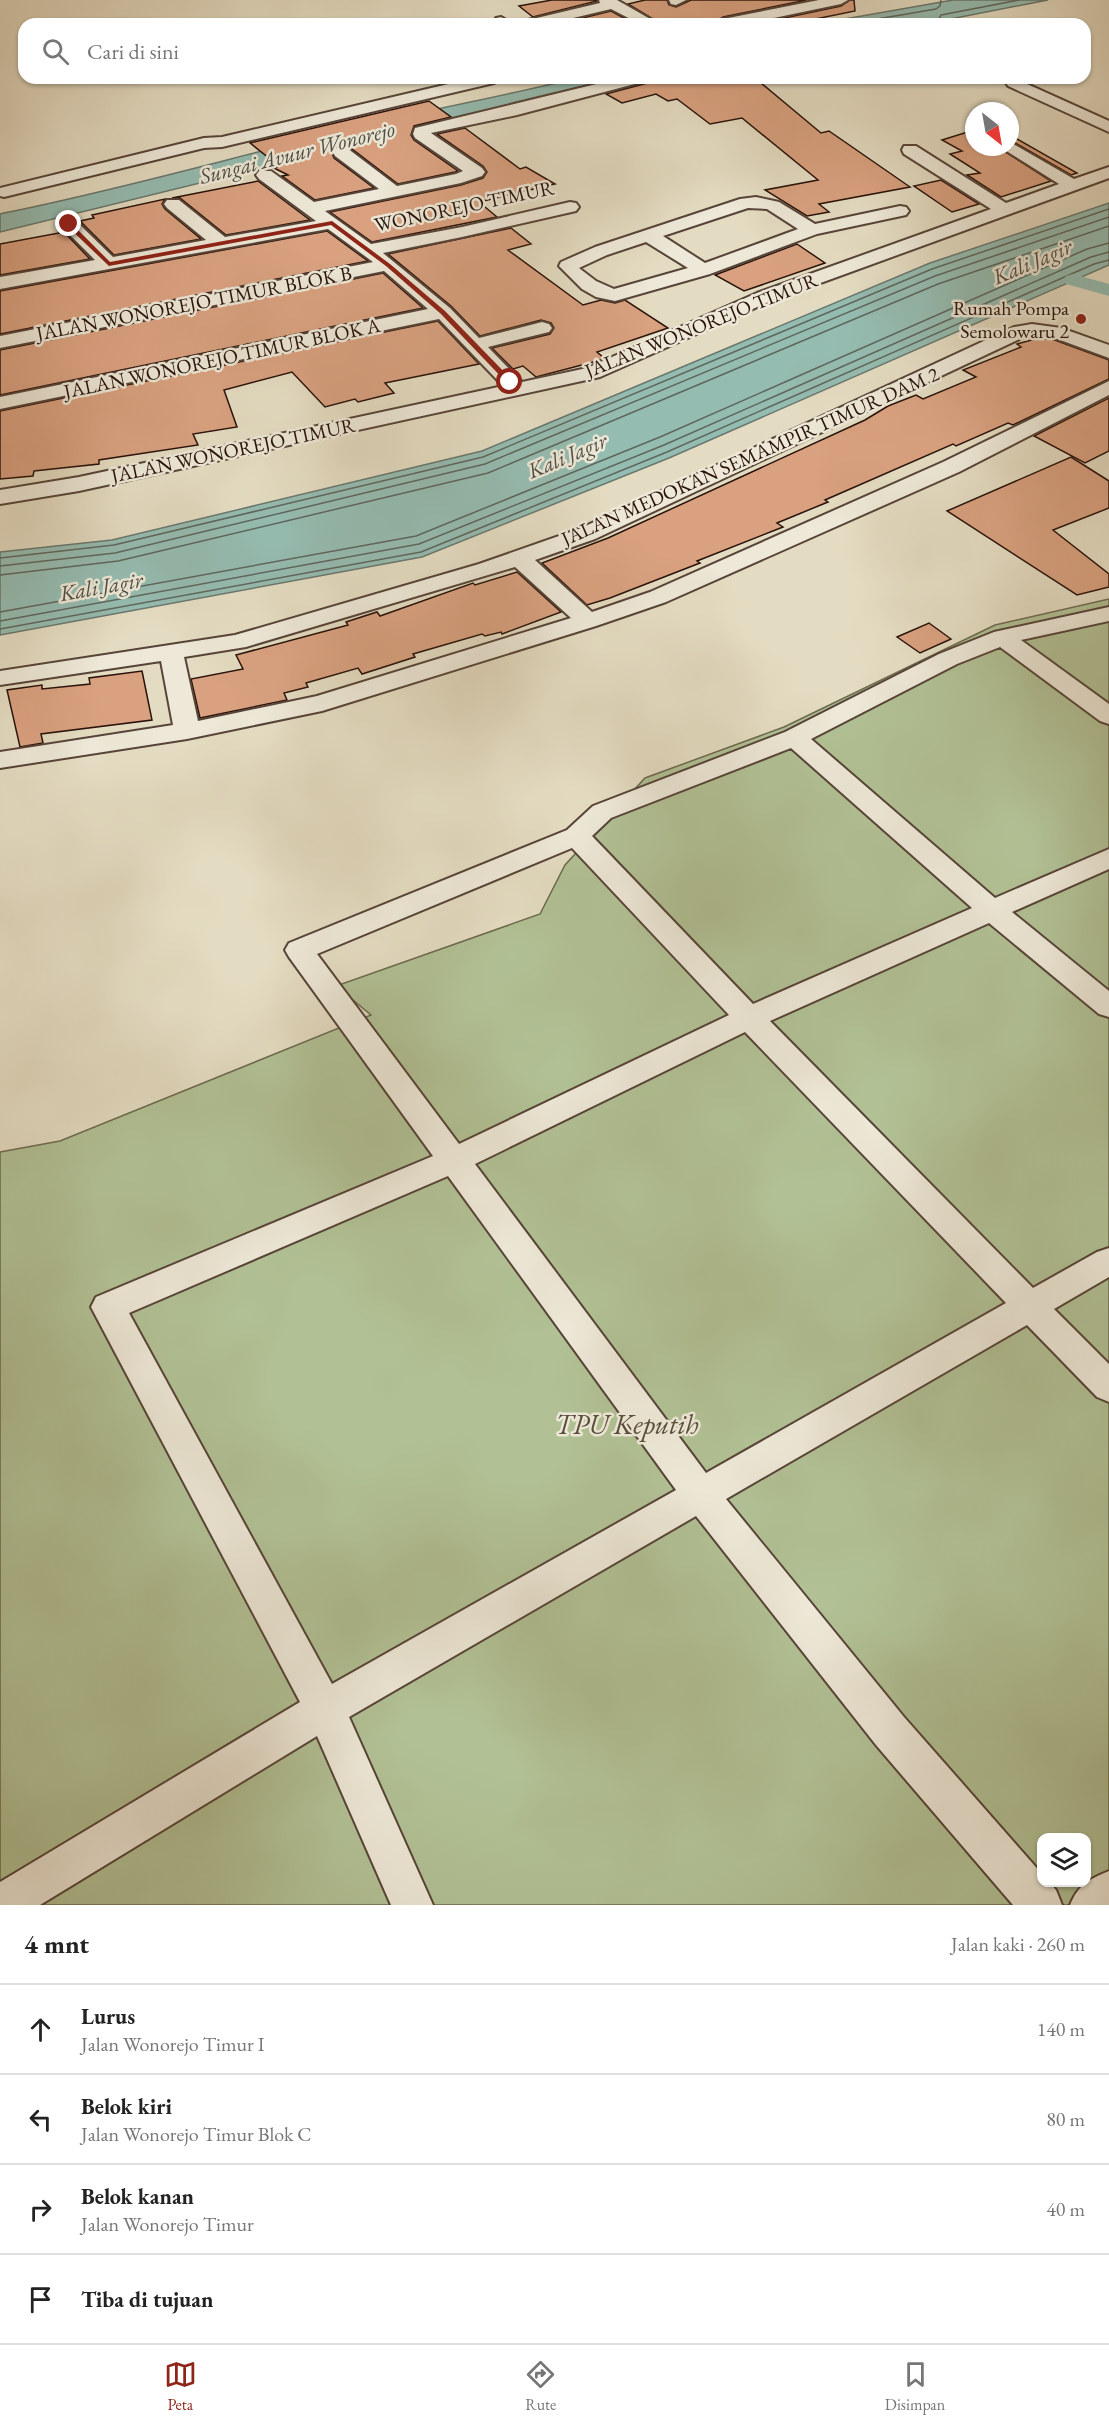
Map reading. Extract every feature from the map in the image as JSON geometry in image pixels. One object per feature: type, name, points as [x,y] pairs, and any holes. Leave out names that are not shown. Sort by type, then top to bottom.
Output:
[{"type":"street","points":[[750,18],[841,0]]},
{"type":"street","points":[[551,18],[610,2],[640,18]]},
{"type":"street","points":[[739,3],[763,15]]},
{"type":"street","points":[[4,192],[204,143],[234,139],[468,84]]},
{"type":"street","points":[[313,208],[471,176],[476,172],[421,132],[617,84]]},
{"type":"street","points":[[1016,84],[1109,127]]},
{"type":"street","points":[[910,150],[1005,210]]},
{"type":"street","points":[[341,152],[394,192]]},
{"type":"street","points":[[1019,154],[1071,185]]},
{"type":"street","name":"JALAN WONOREJO TIMUR","points":[[0,497],[79,484],[593,372],[764,297],[861,242],[1005,210],[1109,172]]},
{"type":"street","points":[[265,175],[388,265],[443,312],[517,389]]},
{"type":"street","points":[[817,229],[703,270],[610,295],[594,288],[569,268],[570,263],[759,200],[772,204],[817,229],[861,242],[900,211]]},
{"type":"street","points":[[173,204],[222,244]]},
{"type":"street","name":"WONOREJO TIMUR","points":[[368,249],[462,232],[570,207]]},
{"type":"street","points":[[0,283],[332,223]]},
{"type":"street","points":[[69,224],[109,264]]},
{"type":"street","points":[[648,236],[703,270]]},
{"type":"street","name":"JALAN WONOREJO TIMUR BLOK B","points":[[0,342],[388,265]]},
{"type":"street","name":"JALAN WONOREJO TIMUR BLOK A","points":[[0,404],[443,312]]},
{"type":"street","points":[[474,345],[542,328]]},
{"type":"street","name":"JALAN MEDOKAN SEMAMPIR TIMUR DAM 2","points":[[0,678],[238,642],[519,558],[587,534],[1021,331],[1034,328],[1048,330],[1109,352]]},
{"type":"street","points":[[1,758],[187,731],[322,703],[588,621],[658,597],[951,467],[1109,387]]},
{"type":"street","points":[[519,558],[588,621]]},
{"type":"street","points":[[1041,1905],[890,1731],[701,1495],[299,950],[576,836],[602,812],[795,738],[948,659],[1002,637],[1109,614]]},
{"type":"street","points":[[1002,637],[1109,716]]},
{"type":"street","points":[[171,652],[187,731]]},
{"type":"street","points":[[795,738],[993,911],[1109,1008]]},
{"type":"street","points":[[576,836],[749,1018],[1109,1387]]},
{"type":"street","points":[[412,1905],[325,1709],[108,1306],[454,1160],[749,1018],[1109,858]]},
{"type":"street","points":[[2,1905],[325,1709],[1030,1304],[1109,1261]]},
{"type":"street","points":[[1091,1905],[1109,1892]]},
{"type":"green space","name":"TPU Keputih","points":[[1109,599],[1109,1905],[0,1905],[0,1152],[60,1141],[371,1015],[336,986],[540,914],[565,865],[645,778],[784,727],[995,625]]},
{"type":"water","points":[[953,0],[1048,0],[956,18],[850,18]]},
{"type":"water","name":"Sungai Avuur Wonorejo","points":[[552,84],[604,84],[0,232],[0,214],[386,120]]},
{"type":"water","name":"Kali Jagir","points":[[1109,203],[1109,265],[669,458],[422,557],[0,635],[0,552],[112,540],[482,451],[930,263]]},
{"type":"building","points":[[552,0],[597,1],[533,17],[519,6]]},
{"type":"building","points":[[645,0],[667,0],[669,5],[676,7],[691,0],[807,0],[722,18],[651,18],[628,4]]},
{"type":"building","points":[[854,0],[855,11],[821,18],[784,18],[841,6]]},
{"type":"building","points":[[611,11],[624,18],[582,18]]},
{"type":"building","points":[[643,84],[762,84],[821,133],[829,131],[910,187],[819,204],[829,212],[807,216],[765,190],[818,180],[742,118],[710,124],[677,99],[668,101],[656,94],[622,103],[606,94]]},
{"type":"building","points":[[429,101],[451,117],[414,126],[411,135],[414,140],[458,171],[398,184],[348,146],[335,146],[331,151],[334,158],[374,188],[315,200],[282,176],[288,175],[274,168],[279,166],[250,143]]},
{"type":"building","points":[[465,128],[520,169],[526,167],[555,184],[479,202],[497,217],[372,242],[330,212],[461,185],[483,178],[487,172],[483,166],[437,134]]},
{"type":"building","points":[[965,133],[965,156],[1012,156],[1051,181],[1001,197],[967,175],[980,173],[950,154],[962,151],[942,140]]},
{"type":"building","points":[[1019,140],[1077,173],[1071,175],[1019,145]]},
{"type":"building","points":[[941,180],[979,204],[952,212],[914,186]]},
{"type":"building","points":[[258,181],[310,220],[226,235],[180,198],[172,198]]},
{"type":"building","points":[[165,199],[162,204],[165,209],[201,239],[114,255],[80,221],[94,218],[92,215]]},
{"type":"building","points":[[511,228],[531,244],[508,250],[583,305],[601,300],[615,303],[625,300],[668,328],[597,352],[604,358],[601,360],[536,377],[523,366],[513,369],[492,348],[550,334],[554,328],[551,323],[541,320],[480,336],[451,306],[388,254]]},
{"type":"building","points":[[327,231],[368,261],[0,334],[0,291]]},
{"type":"building","points":[[64,232],[90,259],[0,275],[0,244]]},
{"type":"building","points":[[797,244],[825,263],[744,291],[715,275]]},
{"type":"building","points":[[383,273],[423,308],[0,395],[0,350]]},
{"type":"building","points":[[438,321],[479,364],[385,383],[394,393],[358,402],[355,399],[325,407],[292,372],[224,390],[237,427],[193,434],[198,445],[99,460],[99,464],[34,471],[33,476],[0,479],[0,411]]},
{"type":"building","points":[[1035,339],[1052,339],[1109,360],[1109,379],[1013,425],[1008,423],[956,446],[953,444],[825,500],[828,502],[777,523],[783,527],[610,598],[587,605],[542,563],[608,538],[865,420],[888,406],[916,395],[923,399],[976,377],[963,370],[1021,347],[1017,344]]},
{"type":"building","points":[[1109,398],[1109,451],[1085,463],[1034,436]]},
{"type":"building","points":[[1071,457],[1109,481],[1109,508],[1053,530],[1109,574],[1109,587],[1077,595],[947,511]]},
{"type":"building","points":[[517,572],[561,612],[502,634],[501,632],[485,636],[482,634],[413,654],[415,657],[362,674],[358,668],[306,683],[308,687],[284,693],[287,700],[200,718],[191,679],[243,669],[236,655],[348,625],[346,622],[377,612],[380,616],[473,583],[475,585]]},
{"type":"building","points":[[929,623],[951,639],[920,653],[897,637]]},
{"type":"building","points":[[142,671],[152,720],[41,734],[43,743],[20,747],[7,690],[42,685],[42,689],[90,684],[89,678]]},
{"type":"waterway","points":[[1073,280],[1109,290]]},
{"type":"place","name":"Rumah Pompa Semolowaru 2","points":[[1081,319]]},
{"type":"route","points":[[69,224],[109,264],[332,223],[388,265],[443,312],[510,382]]}]
